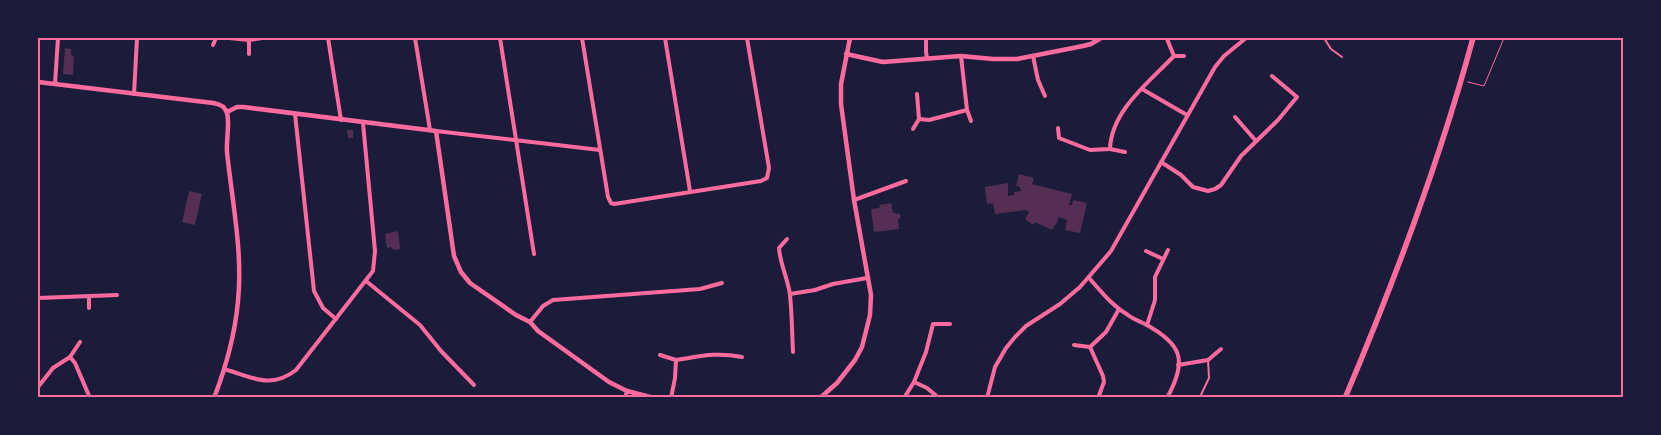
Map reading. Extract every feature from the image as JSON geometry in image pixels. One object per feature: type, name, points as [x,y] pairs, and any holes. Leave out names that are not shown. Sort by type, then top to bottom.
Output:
[{"type":"main road","points":[[1345,398],[1410,236],[1462,80],[1473,38]]},
{"type":"street","points":[[55,84],[58,38]]},
{"type":"street","points":[[134,94],[137,38]]},
{"type":"street","points":[[212,45],[216,38]]},
{"type":"street","points":[[229,38],[249,40],[262,38]]},
{"type":"street","points":[[328,38],[341,120]]},
{"type":"street","points":[[415,38],[430,130]]},
{"type":"street","points":[[500,38],[534,254]]},
{"type":"street","points":[[582,38],[608,197],[611,203],[618,204],[761,181],[768,178],[769,168],[747,38]]},
{"type":"street","points":[[665,38],[690,191]]},
{"type":"street","points":[[820,398],[846,374],[862,347],[870,315],[871,295],[854,200],[841,104],[841,84],[850,38]]},
{"type":"street","points":[[926,38],[927,58]]},
{"type":"street","points":[[846,54],[883,62],[961,56],[1017,59],[1091,44],[1101,38]]},
{"type":"street","points":[[987,398],[996,367],[1015,336],[1026,326],[1065,300],[1089,278],[1111,251],[1215,67],[1224,56],[1246,38]]},
{"type":"street","points":[[1168,39],[1174,56]]},
{"type":"street","points":[[249,40],[250,54]]},
{"type":"street","points":[[961,56],[967,110],[972,121]]},
{"type":"street","points":[[1033,56],[1038,80],[1045,96]]},
{"type":"street","points":[[1110,149],[1111,139],[1118,118],[1142,89],[1174,56],[1184,56]]},
{"type":"street","points":[[1161,162],[1181,175],[1193,187],[1208,191],[1221,185],[1241,156],[1278,120],[1298,97],[1272,76]]},
{"type":"street","points":[[38,82],[218,104],[227,112],[227,149],[239,258],[239,283],[237,316],[224,368],[214,398]]},
{"type":"street","points":[[1142,89],[1187,116]]},
{"type":"street","points":[[913,129],[919,119],[917,94]]},
{"type":"street","points":[[227,112],[243,106],[341,120],[600,150]]},
{"type":"street","points":[[919,119],[929,120],[967,110]]},
{"type":"street","points":[[295,114],[314,291],[323,308],[336,319]]},
{"type":"street","points":[[1234,117],[1256,141]]},
{"type":"street","points":[[224,368],[264,380],[274,381],[286,378],[296,370],[373,271],[375,251],[363,122]]},
{"type":"street","points":[[1058,128],[1059,138],[1090,150],[1110,149],[1125,152]]},
{"type":"street","points":[[436,131],[454,256],[461,272],[470,283],[516,315],[530,322],[538,331],[609,382],[627,391],[654,398]]},
{"type":"street","points":[[854,200],[906,181]]},
{"type":"street","points":[[787,239],[779,248],[779,257],[790,294],[793,352]]},
{"type":"street","points":[[1146,324],[1154,306],[1155,277],[1168,250]]},
{"type":"street","points":[[1146,251],[1163,259]]},
{"type":"street","points":[[790,294],[867,278]]},
{"type":"street","points":[[1089,278],[1119,309],[1146,324],[1174,345],[1179,359],[1177,380],[1167,398]]},
{"type":"street","points":[[366,281],[420,324],[441,351],[474,385]]},
{"type":"street","points":[[530,322],[542,306],[553,300],[700,289],[722,283]]},
{"type":"street","points":[[38,298],[117,295]]},
{"type":"street","points":[[89,296],[89,308]]},
{"type":"street","points":[[1074,346],[1090,347],[1106,332],[1119,309]]},
{"type":"street","points":[[904,398],[914,382],[926,352],[933,318]]},
{"type":"street","points":[[933,324],[950,324]]},
{"type":"street","points":[[38,387],[53,368],[70,357],[80,342]]},
{"type":"street","points":[[1090,347],[1104,382],[1098,398]]},
{"type":"street","points":[[1178,365],[1208,360],[1221,350]]},
{"type":"street","points":[[660,355],[676,360],[717,354],[742,357]]},
{"type":"street","points":[[70,357],[75,363],[90,398]]},
{"type":"street","points":[[670,398],[675,378],[676,360]]},
{"type":"street","points":[[914,382],[927,388],[939,398]]},
{"type":"street","points":[[625,398],[627,391]]},
{"type":"lane","points":[[1324,38],[1331,49],[1342,57]]},
{"type":"lane","points":[[1200,397],[1208,378],[1208,360]]},
{"type":"path","points":[[1462,80],[1484,86],[1504,38]]},
{"type":"building","points":[[65,48],[71,49],[71,55],[74,56],[73,75],[63,74]]},
{"type":"building","points":[[347,130],[353,130],[353,138],[348,138]]},
{"type":"building","points":[[1019,174],[1034,178],[1032,184],[1072,194],[1069,205],[1072,205],[1073,200],[1087,203],[1080,233],[1065,230],[1067,220],[1058,217],[1058,221],[1052,230],[1035,222],[1033,225],[1025,219],[1029,212],[1026,210],[995,214],[993,203],[987,204],[985,187],[1008,183],[1008,196],[1014,195],[1014,192],[1021,191],[1020,187],[1016,186]]},
{"type":"building","points":[[189,191],[202,194],[195,225],[182,222]]},
{"type":"building","points":[[891,203],[893,213],[900,214],[900,219],[898,219],[899,229],[874,232],[871,209],[880,208],[879,205]]},
{"type":"building","points":[[398,231],[400,249],[387,248],[385,234]]}]
